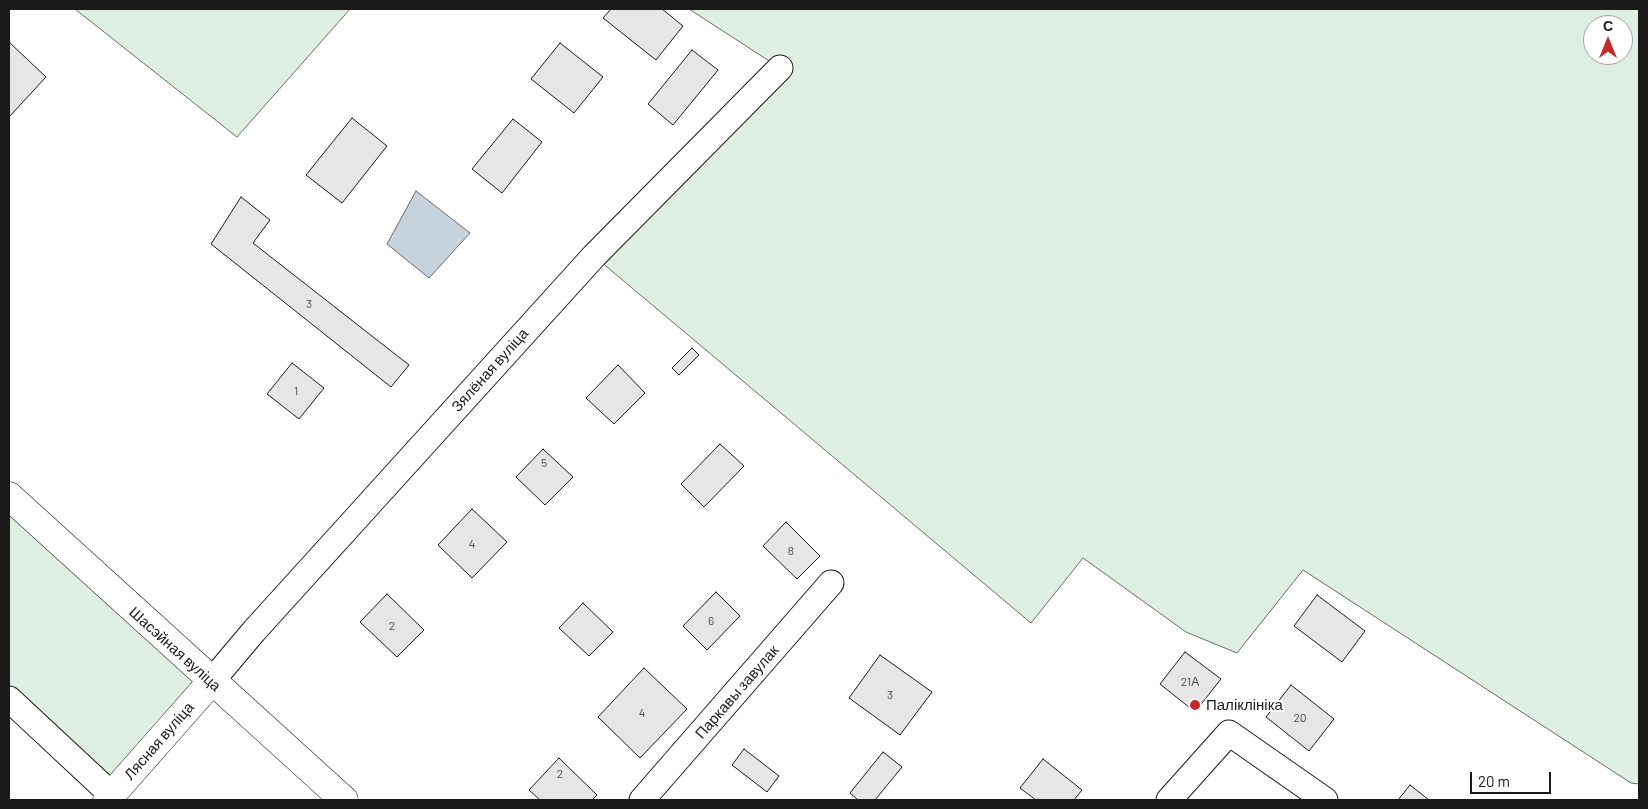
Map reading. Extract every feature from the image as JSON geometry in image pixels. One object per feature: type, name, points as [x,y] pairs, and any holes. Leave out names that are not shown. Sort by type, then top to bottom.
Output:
[{"type":"main road","name":"Шасэйная вуліца","points":[[9,496],[211,682],[344,800]]},
{"type":"main road","name":"Лясная вуліца","points":[[110,798],[211,682]]},
{"type":"street","name":"Зялёная вуліца","points":[[211,682],[261,624],[594,256],[780,68]]},
{"type":"street","name":"Паркавы завулак","points":[[642,800],[831,583]]},
{"type":"street","points":[[9,699],[110,798]]},
{"type":"street","points":[[1169,800],[1229,733],[1325,800]]},
{"type":"green space","points":[[75,9],[350,9],[237,137]]},
{"type":"green space","points":[[689,9],[1639,9],[1639,784],[1631,783],[1303,570],[1237,653],[1186,632],[1083,558],[1031,623],[594,256],[780,68]]},
{"type":"green space","points":[[9,499],[211,682],[112,795],[9,699]]},
{"type":"shaded area","points":[[416,191],[470,233],[429,278],[387,244]]},
{"type":"building","points":[[611,9],[662,9],[683,26],[656,60],[603,18]]},
{"type":"building","points":[[9,42],[46,77],[9,117]]},
{"type":"building","points":[[560,43],[603,77],[574,113],[531,79]]},
{"type":"building","points":[[692,50],[718,70],[673,125],[648,104]]},
{"type":"building","points":[[352,118],[387,146],[342,203],[306,175]]},
{"type":"building","points":[[513,119],[542,142],[502,193],[472,169]]},
{"type":"building","points":[[241,197],[270,220],[253,243],[409,365],[391,387],[211,244]]},
{"type":"building","points":[[692,348],[699,355],[679,375],[672,368]]},
{"type":"building","points":[[292,363],[324,388],[299,419],[267,394]]},
{"type":"building","points":[[618,365],[645,393],[614,424],[586,398]]},
{"type":"building","points":[[720,444],[744,466],[704,507],[681,484]]},
{"type":"building","points":[[543,449],[573,477],[545,505],[516,477]]},
{"type":"building","points":[[472,509],[507,542],[472,578],[438,545]]},
{"type":"building","points":[[786,522],[820,556],[797,579],[763,546]]},
{"type":"building","points":[[716,592],[740,616],[707,650],[683,626]]},
{"type":"building","points":[[387,594],[424,630],[397,657],[360,622]]},
{"type":"building","points":[[1317,595],[1365,631],[1342,662],[1294,626]]},
{"type":"building","points":[[583,603],[613,632],[589,656],[559,628]]},
{"type":"building","points":[[1185,652],[1221,679],[1195,712],[1160,684]]},
{"type":"building","points":[[880,655],[932,692],[900,735],[849,698]]},
{"type":"building","points":[[644,668],[687,709],[640,758],[598,717]]},
{"type":"building","points":[[1291,685],[1334,719],[1309,751],[1266,717]]},
{"type":"building","points":[[744,749],[779,776],[767,792],[732,765]]},
{"type":"building","points":[[883,752],[902,767],[875,800],[858,800],[850,793]]},
{"type":"building","points":[[559,758],[597,795],[592,800],[540,800],[529,790]]},
{"type":"building","points":[[1043,759],[1082,790],[1074,800],[1036,800],[1020,788]]},
{"type":"building","points":[[1410,785],[1429,800],[1398,800]]},
{"type":"place","name":"Паліклініка","points":[[1195,705]]}]
